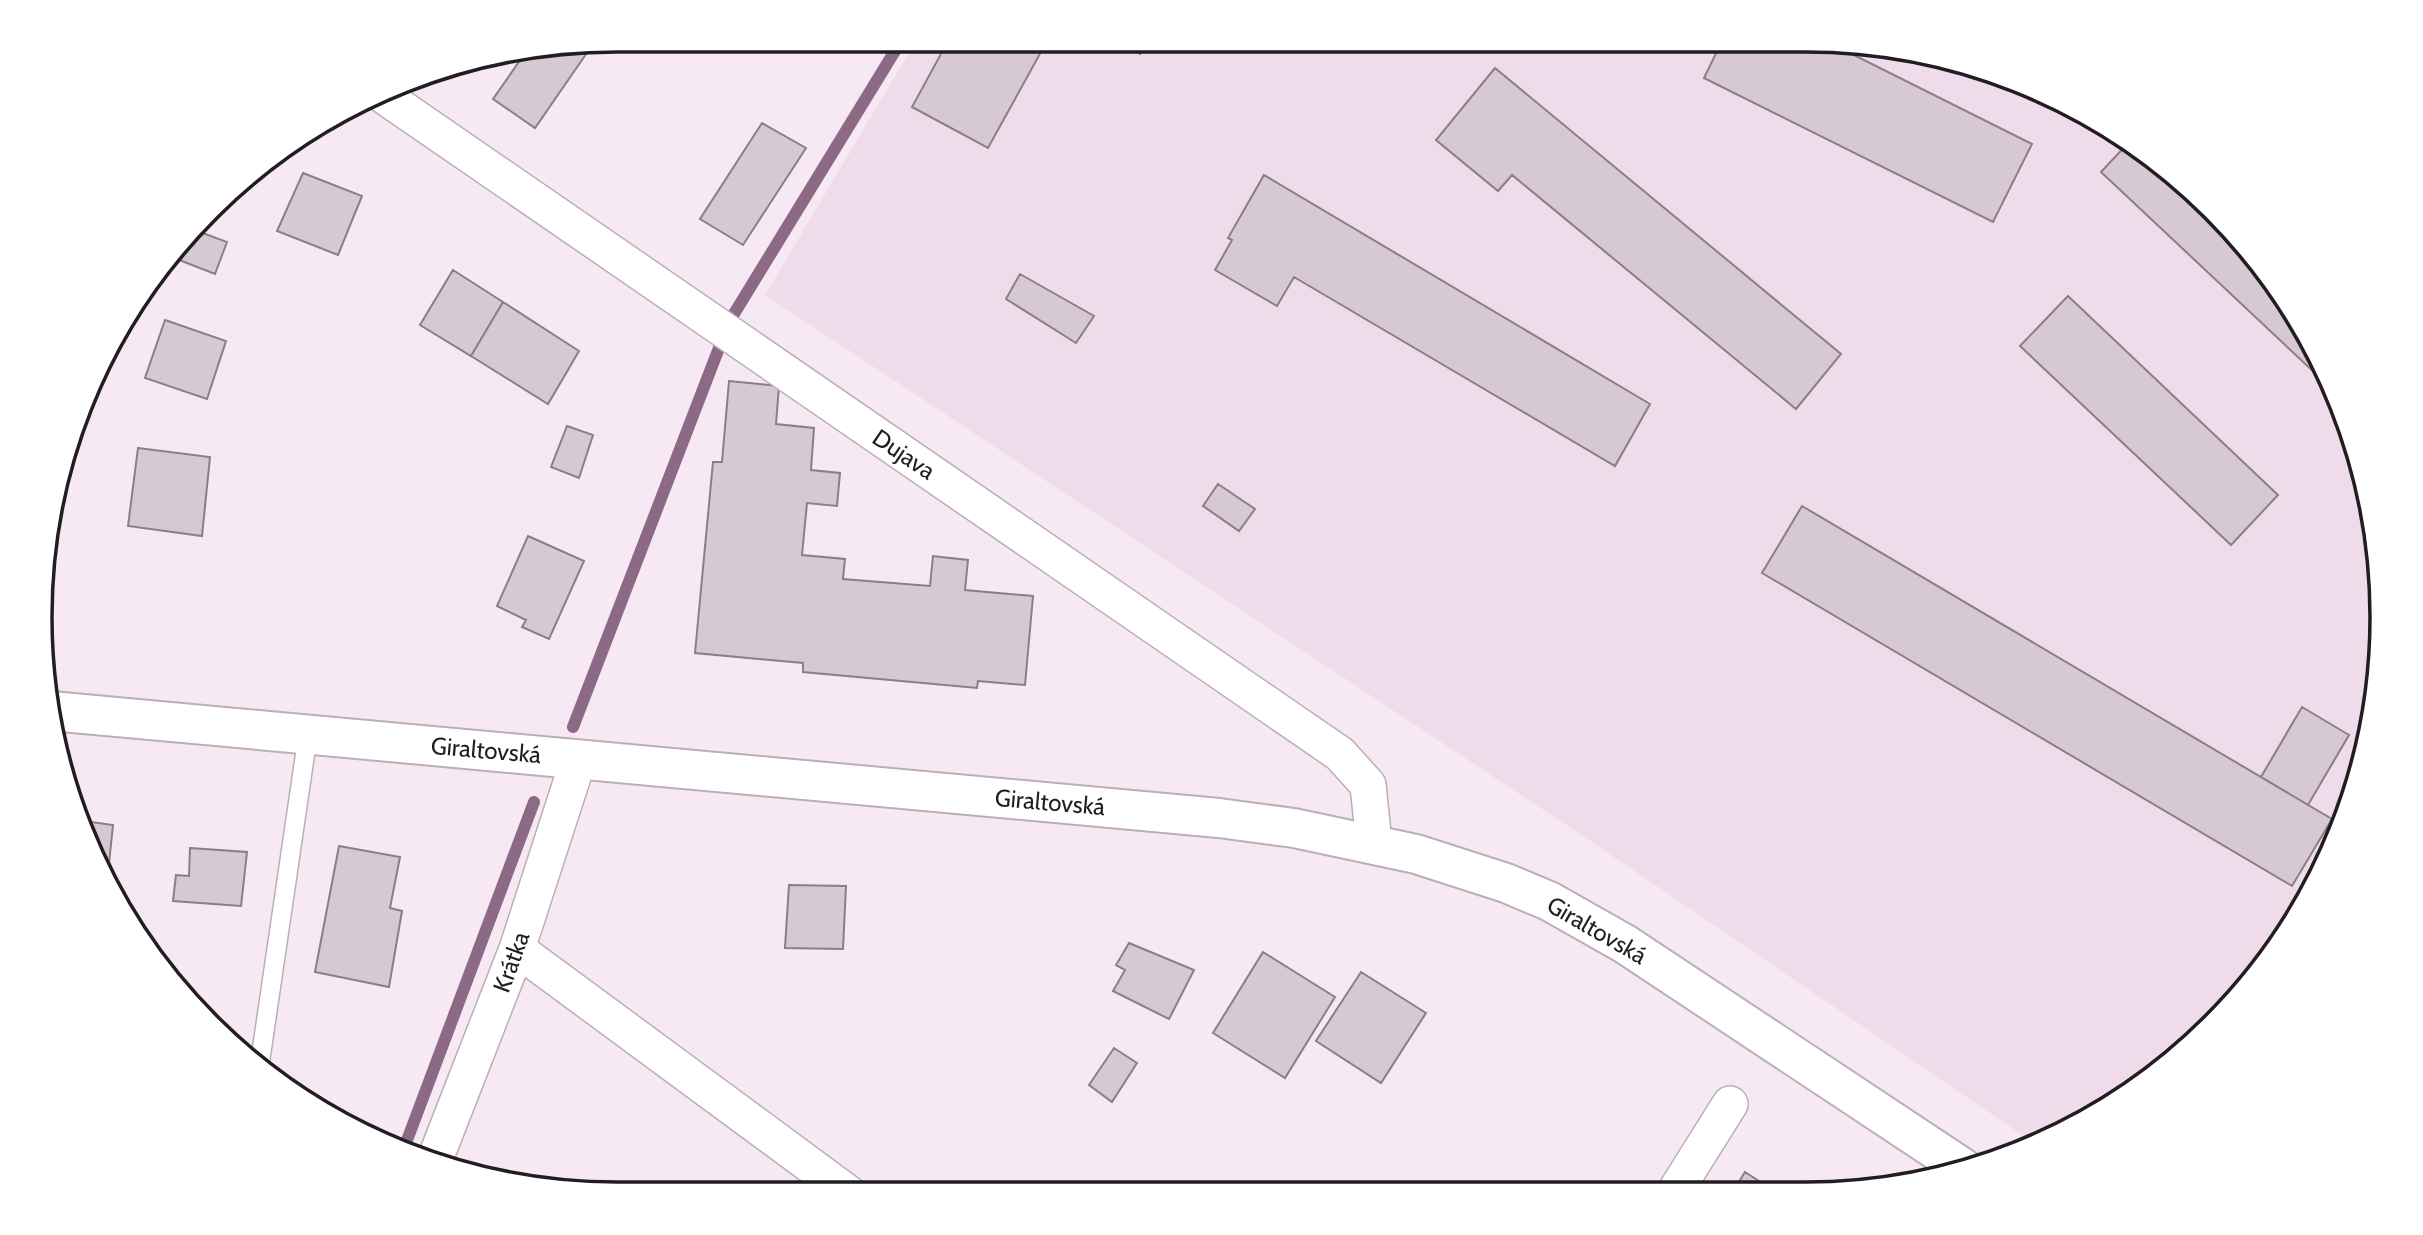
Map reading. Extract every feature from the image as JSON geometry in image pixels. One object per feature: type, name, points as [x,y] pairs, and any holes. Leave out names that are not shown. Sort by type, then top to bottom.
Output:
[{"type":"street","name":"Dujava","points":[[391,101],[1340,754],[1368,785],[1374,843]]},
{"type":"street","name":"Giraltovská","points":[[60,712],[1219,818],[1374,843],[1506,883],[1580,919],[1637,952],[1954,1162]]},
{"type":"street","name":"Krátka","points":[[437,1153],[517,949],[579,758]]},
{"type":"street","points":[[517,949],[833,1182]]},
{"type":"street","points":[[1681,1182],[1730,1104]]},
{"type":"lane","points":[[261,1055],[308,734]]},
{"type":"shaded area","points":[[909,52],[1806,52],[1879,57],[1916,63],[1987,82],[2088,128],[2149,169],[2178,193],[2205,218],[2254,274],[2295,335],[2312,368],[2341,436],[2351,471],[2360,507],[2369,581],[2366,691],[2360,728],[2341,799],[2295,900],[2254,961],[2205,1017],[2149,1066],[2119,1087],[2088,1107],[2026,1137],[1583,836],[765,295]]},
{"type":"building","points":[[942,52],[1041,52],[988,148],[912,107]]},
{"type":"building","points":[[1717,52],[1854,55],[2032,144],[1993,222],[1704,78]]},
{"type":"building","points":[[586,54],[535,128],[493,99],[520,61]]},
{"type":"building","points":[[1495,68],[1841,354],[1796,409],[1512,175],[1498,191],[1436,140]]},
{"type":"building","points":[[762,123],[806,148],[743,245],[700,219]]},
{"type":"building","points":[[2122,150],[2149,169],[2205,218],[2254,274],[2295,335],[2314,372],[2101,172]]},
{"type":"building","points":[[303,173],[362,196],[338,255],[277,231]]},
{"type":"building","points":[[1264,175],[1650,404],[1615,466],[1294,277],[1277,306],[1215,270],[1232,240],[1228,238]]},
{"type":"building","points":[[204,233],[227,242],[215,274],[180,260]]},
{"type":"building","points":[[453,270],[503,302],[471,356],[420,325]]},
{"type":"building","points":[[1020,274],[1094,316],[1076,343],[1006,299]]},
{"type":"building","points":[[2068,296],[2278,495],[2231,545],[2020,346]]},
{"type":"building","points":[[503,302],[579,351],[548,404],[471,356]]},
{"type":"building","points":[[165,320],[226,341],[207,399],[145,378]]},
{"type":"building","points":[[729,381],[779,386],[776,424],[814,428],[811,470],[840,473],[837,506],[807,503],[802,555],[845,559],[843,579],[930,586],[933,556],[968,560],[965,590],[1033,596],[1025,685],[978,681],[977,688],[803,672],[803,663],[695,653],[713,462],[722,462]]},
{"type":"building","points":[[567,426],[593,435],[579,478],[551,467]]},
{"type":"building","points":[[138,448],[210,457],[202,536],[128,526]]},
{"type":"building","points":[[1218,484],[1255,509],[1239,531],[1203,506]]},
{"type":"building","points":[[1802,506],[2332,819],[2292,886],[1762,573]]},
{"type":"building","points":[[528,536],[584,561],[549,639],[522,627],[526,620],[497,606]]},
{"type":"building","points":[[2302,707],[2349,735],[2308,805],[2261,777]]},
{"type":"building","points":[[91,822],[113,825],[109,863]]},
{"type":"building","points":[[339,846],[400,857],[390,908],[402,911],[389,987],[315,972]]},
{"type":"building","points":[[190,848],[247,852],[241,906],[173,901],[176,875],[189,876]]},
{"type":"building","points":[[789,885],[846,886],[843,949],[785,948]]},
{"type":"building","points":[[1129,943],[1194,970],[1169,1019],[1113,991],[1125,970],[1116,965]]},
{"type":"building","points":[[1263,952],[1335,997],[1285,1078],[1213,1033]]},
{"type":"building","points":[[1361,972],[1426,1013],[1381,1083],[1316,1041]]},
{"type":"building","points":[[1114,1048],[1137,1063],[1112,1102],[1089,1085]]},
{"type":"building","points":[[1745,1172],[1761,1182],[1739,1182]]},
{"type":"waterway","points":[[573,727],[729,322],[894,52]]},
{"type":"waterway","points":[[407,1141],[534,802]]}]
